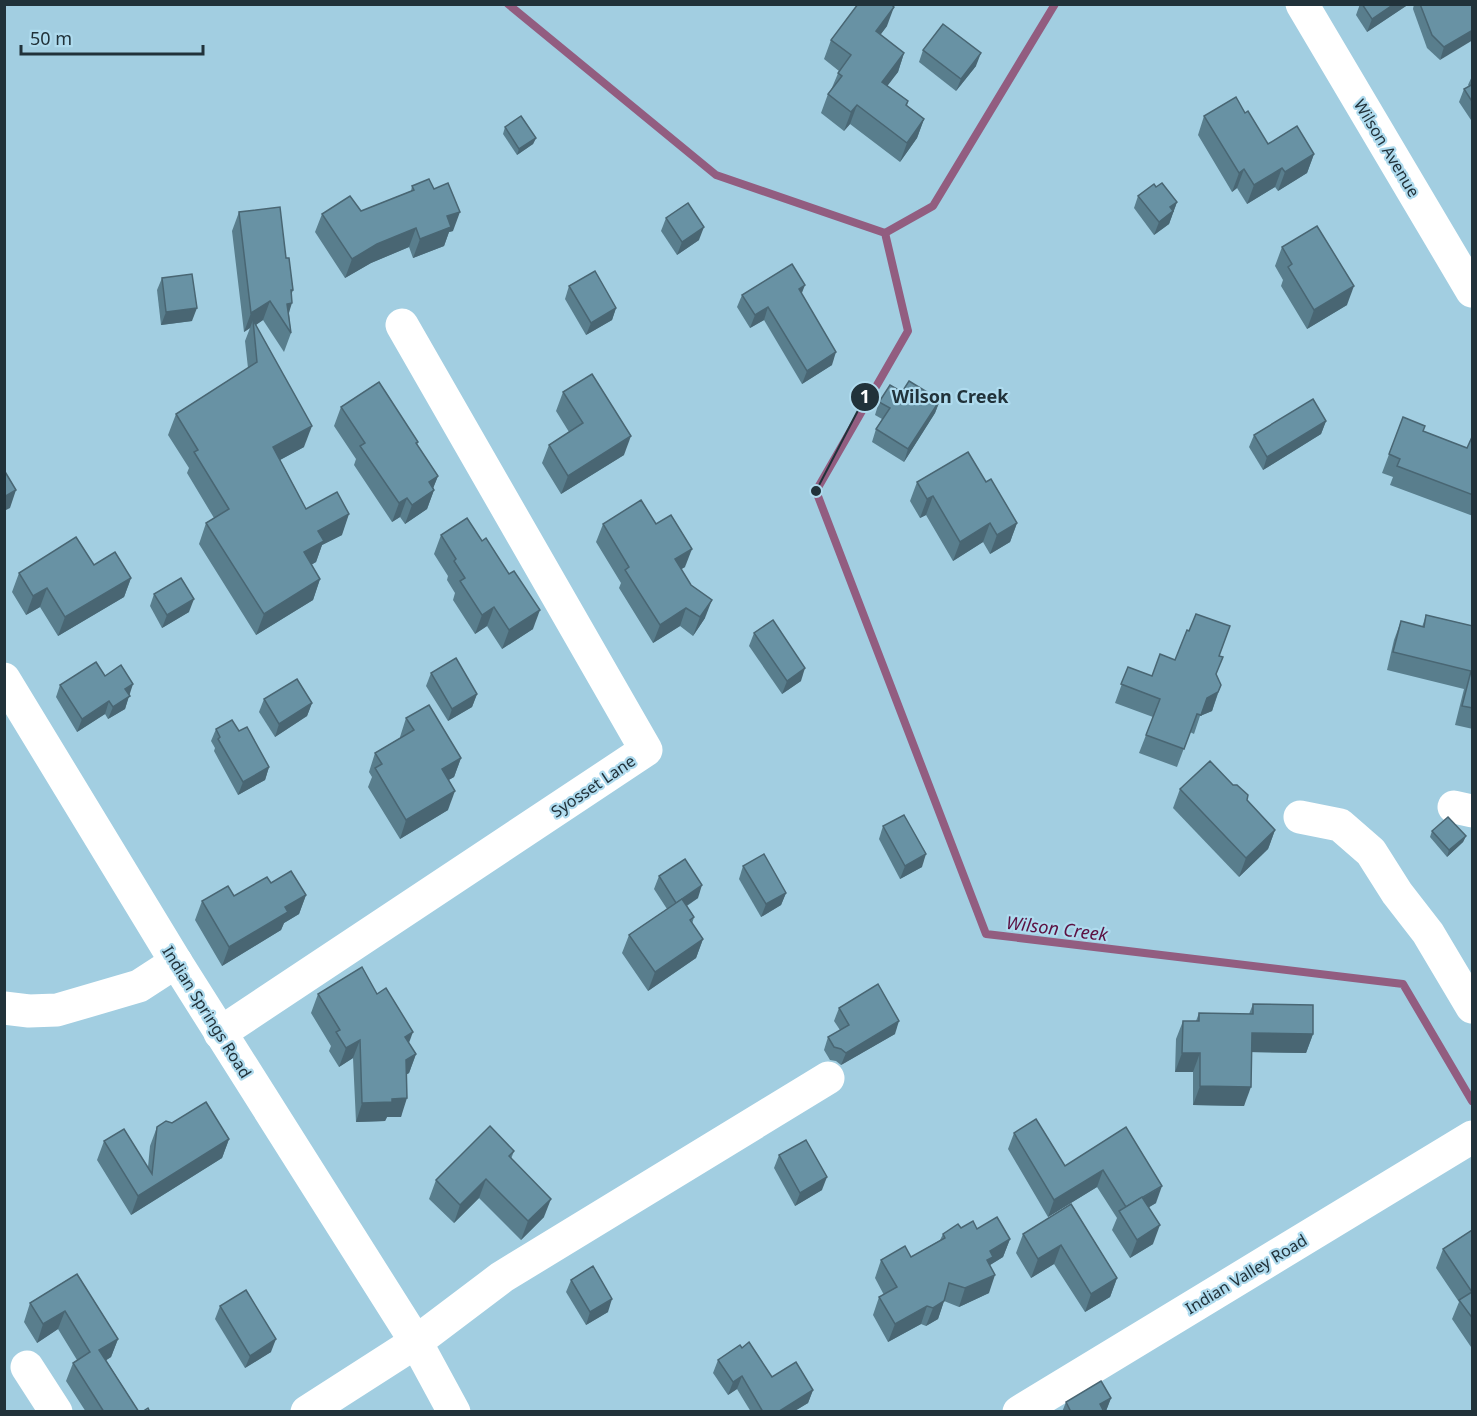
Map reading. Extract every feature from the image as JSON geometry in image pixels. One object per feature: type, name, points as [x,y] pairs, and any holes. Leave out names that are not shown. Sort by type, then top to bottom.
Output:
[{"type":"street","name":"Wilson Avenue","points":[[1302,4],[1473,291]]},
{"type":"street","name":"Syosset Lane","points":[[220,1033],[646,750],[402,325]]},
{"type":"street","name":"Indian Springs Road","points":[[4,679],[220,1033],[416,1342]]},
{"type":"street","points":[[1300,817],[1340,825],[1371,852],[1397,893],[1428,933],[1473,1006]]},
{"type":"street","points":[[4,1008],[29,1011],[57,1010],[138,986],[176,962]]},
{"type":"street","points":[[307,1412],[416,1342],[502,1277],[828,1078]]},
{"type":"street","name":"Indian Valley Road","points":[[1019,1412],[1473,1137]]},
{"type":"street","points":[[416,1342],[454,1412]]},
{"type":"street","points":[[27,1367],[56,1412]]},
{"type":"building","points":[[858,4],[891,4],[894,7],[876,31],[904,53],[882,82],[908,101],[906,105],[924,119],[907,143],[857,105],[851,112],[828,94],[842,76],[838,73],[851,55],[831,40]]},
{"type":"building","points":[[1362,4],[1394,4],[1372,19]]},
{"type":"building","points":[[1420,4],[1473,5],[1473,30],[1444,47],[1432,35]]},
{"type":"building","points":[[943,24],[981,53],[961,79],[923,50]]},
{"type":"building","points":[[1473,84],[1473,103],[1464,89]]},
{"type":"building","points":[[1236,97],[1245,113],[1248,111],[1268,144],[1297,126],[1314,154],[1285,172],[1282,168],[1254,185],[1244,169],[1239,173],[1204,116]]},
{"type":"building","points":[[521,116],[536,138],[519,149],[505,127]]},
{"type":"building","points":[[429,179],[434,189],[448,183],[460,212],[447,216],[451,227],[420,239],[416,228],[377,244],[352,259],[322,214],[350,196],[361,211],[414,190],[412,186]]},
{"type":"building","points":[[1162,183],[1177,202],[1170,207],[1173,211],[1159,222],[1138,196],[1154,184],[1156,187]]},
{"type":"building","points":[[688,203],[704,227],[682,242],[666,218]]},
{"type":"building","points":[[280,207],[286,258],[289,258],[293,290],[291,290],[292,303],[287,304],[291,333],[270,301],[251,313],[239,212]]},
{"type":"building","points":[[1317,226],[1354,286],[1314,310],[1288,267],[1292,264],[1282,247]]},
{"type":"building","points":[[792,264],[805,285],[799,289],[836,352],[807,371],[768,307],[755,315],[742,295]]},
{"type":"building","points":[[595,271],[616,308],[591,323],[569,286]]},
{"type":"building","points":[[192,274],[197,308],[166,312],[162,278]]},
{"type":"building","points":[[253,320],[312,426],[273,447],[306,509],[337,492],[349,514],[318,531],[324,541],[304,552],[320,579],[264,614],[206,523],[229,509],[194,452],[198,450],[176,414],[257,362]]},
{"type":"building","points":[[592,374],[631,436],[568,476],[549,445],[583,423],[563,392]]},
{"type":"building","points":[[909,381],[940,400],[908,449],[876,429],[890,408],[879,402],[890,385],[902,392]]},
{"type":"building","points":[[379,382],[438,476],[429,482],[434,490],[412,505],[407,498],[399,503],[360,446],[365,443],[341,407]]},
{"type":"building","points":[[1313,399],[1326,421],[1267,457],[1254,435]]},
{"type":"building","points":[[1403,417],[1425,426],[1423,431],[1467,448],[1473,437],[1473,495],[1397,466],[1400,459],[1389,454]]},
{"type":"building","points":[[968,452],[986,482],[991,479],[1017,523],[997,535],[990,523],[960,542],[933,496],[927,499],[917,482]]},
{"type":"building","points":[[4,470],[16,490],[4,497]]},
{"type":"building","points":[[641,500],[656,524],[671,515],[692,549],[675,559],[691,585],[712,600],[700,617],[686,608],[660,625],[625,570],[629,567],[603,524]]},
{"type":"building","points":[[467,518],[482,541],[486,538],[509,574],[514,571],[540,610],[509,630],[494,607],[482,615],[460,581],[465,578],[441,535]]},
{"type":"building","points":[[76,537],[94,565],[115,552],[131,578],[65,617],[47,588],[33,596],[19,573]]},
{"type":"building","points":[[181,578],[194,599],[167,615],[154,594]]},
{"type":"building","points":[[1196,614],[1230,626],[1219,656],[1223,657],[1216,674],[1221,685],[1218,692],[1207,698],[1201,715],[1197,714],[1184,749],[1146,735],[1160,699],[1121,684],[1128,667],[1152,676],[1160,654],[1175,660]]},
{"type":"building","points":[[1426,615],[1473,626],[1473,708],[1462,706],[1471,671],[1393,652],[1401,621],[1424,627]]},
{"type":"building","points":[[773,620],[805,668],[787,681],[754,633]]},
{"type":"building","points":[[456,658],[477,694],[452,709],[431,673]]},
{"type":"building","points":[[96,662],[105,676],[121,665],[133,684],[125,689],[130,696],[113,707],[109,701],[82,719],[60,685]]},
{"type":"building","points":[[297,679],[312,703],[279,724],[264,699]]},
{"type":"building","points":[[429,705],[461,758],[442,769],[455,791],[406,820],[375,768],[382,764],[375,753],[414,730],[406,718]]},
{"type":"building","points":[[232,720],[239,731],[247,727],[269,767],[243,782],[218,739],[220,737],[216,729]]},
{"type":"building","points":[[1210,761],[1233,785],[1237,785],[1248,795],[1247,800],[1275,830],[1246,858],[1180,789]]},
{"type":"building","points":[[904,815],[926,854],[905,866],[883,826]]},
{"type":"building","points":[[1448,817],[1466,836],[1449,850],[1432,831]]},
{"type":"building","points":[[764,854],[786,893],[766,904],[743,866]]},
{"type":"building","points":[[685,859],[702,885],[676,903],[659,876]]},
{"type":"building","points":[[291,871],[306,895],[285,907],[288,912],[229,947],[202,901],[228,886],[234,896],[267,877],[271,883]]},
{"type":"building","points":[[682,899],[694,917],[690,920],[703,939],[655,972],[629,935]]},
{"type":"building","points":[[362,967],[377,994],[386,988],[413,1032],[405,1037],[416,1054],[406,1060],[407,1098],[392,1099],[392,1102],[362,1103],[360,1040],[346,1048],[336,1032],[340,1030],[318,994]]},
{"type":"building","points":[[878,984],[899,1021],[846,1053],[834,1047],[828,1037],[849,1025],[839,1008]]},
{"type":"building","points":[[1253,1004],[1313,1005],[1313,1034],[1252,1033],[1251,1087],[1200,1086],[1200,1053],[1182,1053],[1183,1021],[1199,1021],[1199,1013],[1253,1014]]},
{"type":"building","points":[[206,1102],[229,1139],[138,1196],[104,1141],[124,1129],[152,1174],[157,1127],[166,1121],[172,1123]]},
{"type":"building","points":[[1036,1119],[1065,1166],[1126,1127],[1162,1186],[1126,1207],[1103,1170],[1054,1200],[1014,1133]]},
{"type":"building","points":[[490,1126],[514,1151],[509,1156],[551,1199],[528,1221],[486,1179],[460,1205],[436,1180]]},
{"type":"building","points":[[806,1140],[827,1177],[800,1193],[779,1155]]},
{"type":"building","points":[[1142,1197],[1160,1225],[1137,1240],[1119,1211]]},
{"type":"building","points":[[1071,1204],[1117,1278],[1091,1294],[1061,1245],[1038,1259],[1023,1234]]},
{"type":"building","points":[[997,1217],[1010,1239],[990,1251],[993,1257],[987,1260],[995,1275],[965,1288],[949,1283],[944,1301],[933,1308],[927,1306],[895,1324],[879,1297],[897,1287],[881,1260],[905,1246],[911,1257],[945,1238],[943,1234],[958,1224],[961,1228],[973,1221],[977,1229]]},
{"type":"building","points":[[1472,1230],[1473,1319],[1459,1300],[1472,1292],[1443,1249]]},
{"type":"building","points":[[593,1266],[612,1299],[590,1312],[571,1280]]},
{"type":"building","points":[[77,1274],[118,1339],[99,1350],[139,1412],[104,1412],[73,1363],[90,1352],[65,1311],[43,1324],[30,1303]]},
{"type":"building","points":[[246,1290],[276,1339],[250,1356],[220,1306]]},
{"type":"building","points":[[749,1342],[772,1377],[796,1362],[813,1390],[778,1412],[763,1412],[742,1376],[733,1382],[718,1360],[740,1345],[742,1348]]},
{"type":"building","points":[[1101,1381],[1111,1398],[1100,1404],[1104,1412],[1071,1412],[1066,1402]]},
{"type":"waterway","name":"Wilson Creek","points":[[508,4],[716,175],[885,233],[908,331],[816,491],[986,934],[1403,984],[1472,1101]]},
{"type":"waterway","points":[[885,233],[933,206],[1055,4]]},
{"type":"place","name":"Wilson Creek","points":[[816,491]]}]
